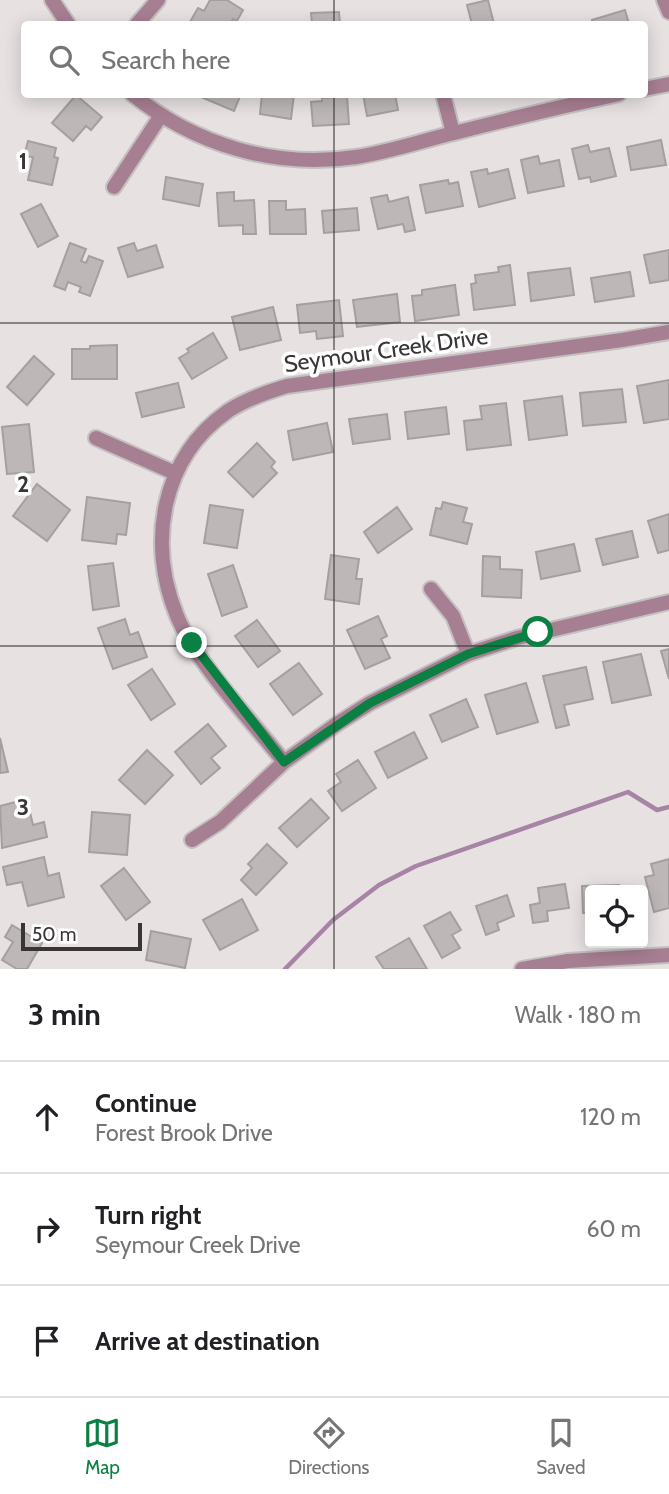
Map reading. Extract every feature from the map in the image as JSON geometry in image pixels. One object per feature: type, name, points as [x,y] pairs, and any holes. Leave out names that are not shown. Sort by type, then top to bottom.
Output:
[{"type":"street","points":[[52,0],[66,21]]},
{"type":"street","points":[[140,21],[158,0]]},
{"type":"street","points":[[664,0],[669,12]]},
{"type":"street","points":[[648,88],[669,84]]},
{"type":"street","points":[[137,98],[160,117],[238,149],[286,159],[330,160],[356,157],[603,98]]},
{"type":"street","points":[[444,98],[453,133]]},
{"type":"street","points":[[114,187],[160,117]]},
{"type":"street","name":"Seymour Creek Drive","points":[[284,762],[206,664],[178,617],[168,586],[160,544],[166,506],[175,473],[199,438],[229,411],[264,393],[287,386],[622,340],[669,331]]},
{"type":"street","points":[[96,438],[175,473]]},
{"type":"street","points":[[431,589],[453,615],[468,654]]},
{"type":"street","points":[[192,840],[220,822],[284,762],[370,703],[468,654],[538,632],[669,602]]},
{"type":"street","points":[[522,969],[568,961],[636,964],[669,955]]},
{"type":"building","points":[[210,0],[227,0],[243,10],[237,21],[191,21],[198,8],[204,11]]},
{"type":"building","points":[[488,0],[493,21],[471,21],[467,5]]},
{"type":"building","points":[[625,10],[628,21],[592,21]]},
{"type":"building","points":[[339,12],[340,21],[312,21],[311,13]]},
{"type":"building","points":[[73,98],[80,98],[102,117],[91,130],[86,126],[73,141],[52,123]]},
{"type":"building","points":[[203,98],[239,98],[234,111]]},
{"type":"building","points":[[262,98],[294,98],[291,119],[260,114]]},
{"type":"building","points":[[322,98],[347,98],[349,124],[313,126],[311,102],[322,101]]},
{"type":"building","points":[[364,98],[396,98],[398,110],[367,116]]},
{"type":"building","points":[[661,140],[666,165],[631,170],[627,147]]},
{"type":"building","points":[[28,141],[56,148],[54,157],[58,158],[52,185],[28,180],[33,157],[24,156]]},
{"type":"building","points":[[588,145],[590,152],[609,148],[616,176],[591,182],[590,177],[579,179],[572,149]]},
{"type":"building","points":[[538,156],[540,164],[559,160],[564,186],[528,193],[521,160]]},
{"type":"building","points":[[487,169],[488,174],[508,169],[515,198],[479,207],[471,172]]},
{"type":"building","points":[[166,177],[203,184],[199,206],[163,199]]},
{"type":"building","points":[[448,180],[449,184],[458,182],[463,206],[426,213],[420,185]]},
{"type":"building","points":[[234,192],[234,201],[254,200],[256,234],[243,234],[243,225],[219,226],[217,193]]},
{"type":"building","points":[[387,195],[389,202],[408,197],[415,230],[405,232],[403,224],[378,229],[371,198]]},
{"type":"building","points":[[269,201],[286,201],[286,210],[305,209],[306,234],[270,234]]},
{"type":"building","points":[[41,204],[58,236],[38,247],[21,214]]},
{"type":"building","points":[[357,208],[359,230],[324,233],[322,211]]},
{"type":"building","points":[[70,243],[86,249],[81,261],[86,263],[89,256],[103,261],[90,296],[79,292],[81,287],[68,282],[65,290],[54,286]]},
{"type":"building","points":[[134,243],[137,251],[156,245],[163,267],[128,277],[118,248]]},
{"type":"building","points":[[669,250],[669,280],[650,283],[644,255]]},
{"type":"building","points":[[510,265],[515,305],[474,310],[471,284],[476,283],[475,275],[499,272],[498,267]]},
{"type":"building","points":[[570,268],[574,295],[531,301],[528,273]]},
{"type":"building","points":[[630,272],[634,296],[595,302],[591,278]]},
{"type":"building","points":[[455,285],[459,315],[415,321],[412,296],[422,295],[422,290]]},
{"type":"building","points":[[397,294],[400,322],[357,327],[353,300]]},
{"type":"building","points":[[339,300],[343,336],[317,339],[316,331],[300,333],[297,305]]},
{"type":"building","points":[[273,307],[281,340],[240,350],[232,317]]},
{"type":"building","points":[[213,333],[227,358],[192,379],[179,358],[189,352],[187,349]]},
{"type":"building","points":[[117,345],[117,379],[72,379],[72,349]]},
{"type":"building","points":[[34,356],[54,374],[27,405],[7,387]]},
{"type":"building","points":[[669,380],[669,419],[644,423],[637,386]]},
{"type":"building","points":[[178,383],[184,407],[142,417],[136,393]]},
{"type":"building","points":[[622,389],[626,422],[583,426],[580,393]]},
{"type":"building","points":[[562,396],[567,435],[529,440],[524,401]]},
{"type":"building","points":[[506,403],[511,445],[467,450],[464,421],[482,419],[480,406]]},
{"type":"building","points":[[446,407],[449,434],[408,439],[405,412]]},
{"type":"building","points":[[387,414],[390,439],[353,444],[349,419]]},
{"type":"building","points":[[327,423],[333,452],[293,460],[288,431]]},
{"type":"building","points":[[29,424],[34,472],[7,474],[2,427]]},
{"type":"building","points":[[257,443],[275,462],[271,467],[277,473],[253,497],[228,472]]},
{"type":"building","points":[[37,484],[70,510],[47,541],[13,516]]},
{"type":"building","points":[[87,497],[130,503],[126,535],[117,534],[116,544],[82,540]]},
{"type":"building","points":[[443,502],[467,508],[463,522],[472,524],[467,544],[430,535],[436,508],[441,509]]},
{"type":"building","points":[[210,505],[243,510],[237,548],[204,543]]},
{"type":"building","points":[[397,507],[412,529],[378,553],[364,532]]},
{"type":"building","points":[[669,514],[669,550],[658,553],[648,521]]},
{"type":"building","points":[[632,531],[638,557],[603,565],[596,539]]},
{"type":"building","points":[[574,544],[580,571],[541,579],[536,552]]},
{"type":"building","points":[[331,555],[359,559],[356,579],[362,579],[359,604],[325,599]]},
{"type":"building","points":[[483,556],[500,557],[500,569],[522,570],[521,598],[482,596]]},
{"type":"building","points":[[113,563],[119,606],[93,610],[88,566]]},
{"type":"building","points":[[233,565],[247,607],[222,616],[208,574]]},
{"type":"building","points":[[378,616],[387,636],[381,639],[390,658],[365,669],[347,630]]},
{"type":"building","points":[[125,619],[130,635],[138,632],[147,657],[113,669],[98,628]]},
{"type":"building","points":[[257,620],[280,651],[258,667],[235,636]]},
{"type":"building","points":[[669,649],[669,679],[661,651]]},
{"type":"building","points":[[641,654],[651,695],[612,703],[603,662]]},
{"type":"building","points":[[299,663],[322,694],[293,715],[270,684]]},
{"type":"building","points":[[586,667],[593,699],[564,705],[569,725],[556,728],[543,676]]},
{"type":"building","points":[[152,669],[175,704],[151,720],[128,685]]},
{"type":"building","points":[[526,683],[538,722],[497,734],[485,695]]},
{"type":"building","points":[[466,699],[478,727],[442,742],[430,715]]},
{"type":"building","points":[[208,724],[226,746],[211,758],[220,768],[201,784],[175,752]]},
{"type":"building","points":[[414,732],[427,758],[388,778],[375,752]]},
{"type":"building","points":[[0,738],[8,772],[0,773]]},
{"type":"building","points":[[147,750],[173,775],[145,804],[119,780]]},
{"type":"building","points":[[358,760],[376,788],[342,811],[328,791],[341,782],[336,774]]},
{"type":"building","points":[[27,799],[33,825],[44,822],[47,837],[2,848],[0,806]]},
{"type":"building","points":[[311,799],[329,818],[297,847],[279,828]]},
{"type":"building","points":[[92,812],[130,815],[127,855],[89,852]]},
{"type":"building","points":[[267,844],[287,863],[256,895],[241,880],[252,868],[248,864]]},
{"type":"building","points":[[44,857],[48,876],[59,873],[64,897],[28,906],[22,882],[7,885],[3,867]]},
{"type":"building","points":[[669,859],[669,908],[654,912],[645,877],[654,875],[651,864]]},
{"type":"building","points":[[124,868],[150,902],[126,920],[101,886]]},
{"type":"building","points":[[565,884],[569,908],[547,911],[548,921],[533,923],[530,905],[540,903],[538,888]]},
{"type":"building","points":[[582,886],[585,886],[585,913],[583,913]]},
{"type":"building","points":[[507,895],[514,916],[497,923],[499,930],[486,935],[476,906]]},
{"type":"building","points":[[242,899],[258,930],[220,950],[203,920]]},
{"type":"building","points":[[450,912],[461,930],[452,935],[460,948],[442,958],[424,926]]},
{"type":"building","points":[[12,925],[42,943],[27,969],[17,969],[2,960],[13,942],[5,937]]},
{"type":"building","points":[[151,931],[191,939],[185,968],[146,960]]},
{"type":"building","points":[[409,938],[427,969],[384,969],[376,957]]},
{"type":"waterway","points":[[285,969],[333,920],[379,885],[416,866],[628,792],[657,810],[669,807]]},
{"type":"route","points":[[192,643],[284,762],[370,703],[468,654],[538,632]]}]
